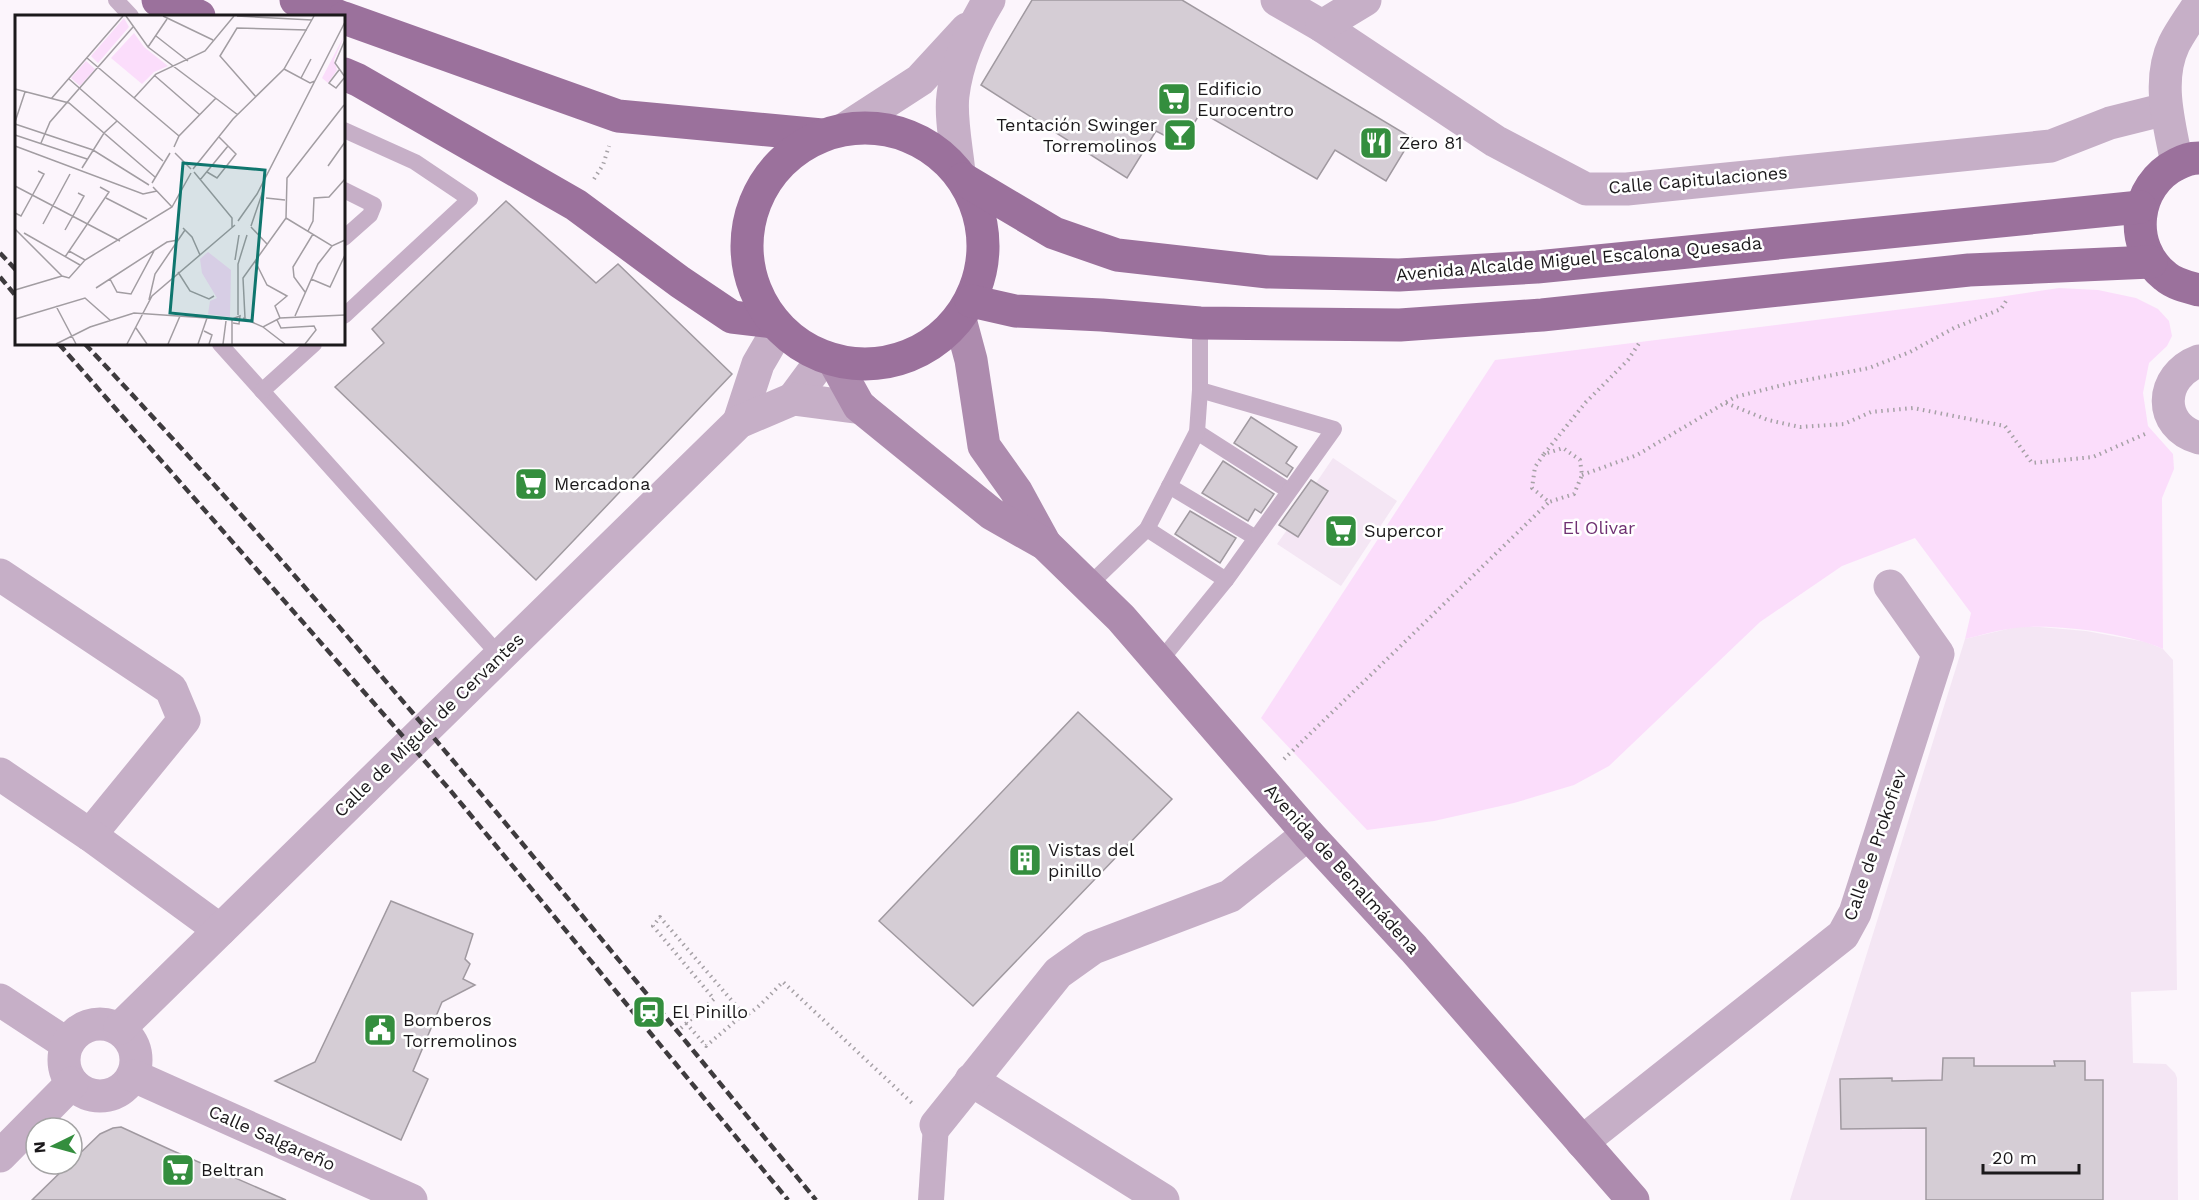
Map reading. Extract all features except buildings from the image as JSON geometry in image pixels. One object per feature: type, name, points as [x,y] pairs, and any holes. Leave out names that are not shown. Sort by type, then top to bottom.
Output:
[{"type":"main road","points":[[158,0],[196,15]]},
{"type":"main road","points":[[296,0],[335,15]]},
{"type":"main road","points":[[345,18],[618,116],[834,132],[877,128],[908,135],[936,151],[961,176],[977,207],[984,239],[982,270],[965,310],[935,343],[903,359],[869,366],[829,359],[802,347],[776,325],[755,290],[747,253],[750,216],[765,182],[789,154],[834,132]]},
{"type":"main road","points":[[345,74],[576,205],[680,282],[732,317],[776,325]]},
{"type":"main road","points":[[2188,161],[2164,170],[2152,182],[2140,207],[2140,235],[2151,262],[2165,277],[2178,285],[2199,290]]},
{"type":"main road","name":"Avenida Alcalde Miguel Escalona Quesada","points":[[961,176],[1054,233],[1117,255],[1268,272],[1399,275],[1537,267],[2140,207]]},
{"type":"main road","points":[[965,310],[1102,315],[1200,323],[1412,325],[1542,315],[1969,270],[2151,262]]},
{"type":"main road","name":"Avenida de Benalmádena","points":[[965,310],[984,446],[1016,491],[1045,544]]},
{"type":"main road","name":"Avenida de Benalmádena","points":[[829,359],[862,408],[993,514],[1045,544],[1121,618],[1308,834],[1414,949],[1634,1200]]},
{"type":"street","name":"Calle Capitulaciones","points":[[1277,0],[1322,26],[1495,141],[1586,189],[1627,189],[2051,146],[2110,123],[2166,109]]},
{"type":"street","points":[[1322,26],[1365,0]]},
{"type":"street","points":[[2188,161],[2166,109],[2166,77],[2174,45],[2199,4]]},
{"type":"street","points":[[834,132],[920,80],[983,10]]},
{"type":"street","points":[[961,176],[953,95],[961,63],[983,10]]},
{"type":"street","points":[[739,422],[758,364],[776,325]]},
{"type":"street","points":[[739,422],[793,399],[829,359]]},
{"type":"street","points":[[2187,429],[2169,408],[2171,386],[2177,374],[2188,365],[2199,361]]},
{"type":"street","points":[[793,399],[862,408]]},
{"type":"street","name":"Calle de Miguel de Cervantes","points":[[120,1028],[739,422]]},
{"type":"street","points":[[0,575],[171,689],[184,720],[90,835]]},
{"type":"street","name":"Calle de Prokofiev","points":[[1582,1142],[1843,935],[1855,913],[1938,654],[1890,586]]},
{"type":"street","points":[[0,774],[90,835],[220,930]]},
{"type":"street","points":[[931,1200],[936,1125],[1058,973],[1093,948],[1230,896],[1308,834]]},
{"type":"street","points":[[0,1000],[67,1044]]},
{"type":"street","points":[[103,1023],[120,1028],[134,1044],[136,1065],[134,1076],[127,1086],[116,1093],[93,1096],[81,1091],[72,1083],[64,1064],[67,1044],[84,1026],[103,1023]]},
{"type":"street","name":"Calle Salgareño","points":[[134,1076],[411,1200]]},
{"type":"street","points":[[971,1080],[1129,1190],[1163,1200]]},
{"type":"street","points":[[0,1156],[72,1083]]},
{"type":"lane","points":[[116,0],[130,15]]},
{"type":"lane","points":[[345,130],[415,162],[470,199],[345,315]]},
{"type":"lane","points":[[345,190],[374,205],[370,215],[345,237]]},
{"type":"lane","points":[[1088,586],[1146,529],[1197,432],[1200,390],[1200,323]]},
{"type":"lane","points":[[221,345],[500,656]]},
{"type":"lane","points":[[262,391],[313,345]]},
{"type":"lane","points":[[1160,661],[1226,580],[1334,429],[1200,390]]},
{"type":"lane","points":[[1197,432],[1289,491]]},
{"type":"lane","points":[[1168,486],[1256,538]]},
{"type":"lane","points":[[1146,529],[1226,580]]},
{"type":"path","points":[[576,205],[603,165],[618,116]]},
{"type":"path","points":[[1582,475],[1638,455],[1735,397],[1791,383],[1869,368],[1910,352],[1954,328],[2001,309],[2022,267]]},
{"type":"path","points":[[1549,502],[1532,488],[1535,467],[1586,402],[1628,360],[1640,342]]},
{"type":"path","points":[[1726,402],[1768,420],[1800,427],[1844,424],[1871,412],[1913,408],[2005,426],[2032,463],[2093,457],[2187,429]]},
{"type":"path","points":[[1262,780],[1549,502],[1574,494],[1582,475],[1580,460],[1563,448],[1544,454]]},
{"type":"path","points":[[681,1028],[714,999],[653,926],[660,917],[745,1016]]},
{"type":"path","points":[[686,1023],[706,1046],[739,1018],[745,1016],[783,982],[936,1125]]},
{"type":"shaded area","points":[[1333,458],[1397,501],[1341,586],[1277,544],[1287,530],[1298,537],[1328,491],[1316,483]]},
{"type":"shaded area","points":[[2016,627],[2086,631],[2146,642],[2163,649],[2173,660],[2177,990],[2131,992],[2133,1063],[2166,1064],[2177,1078],[2178,1200],[1790,1200],[1965,639]]},
{"type":"green space","name":"El Olivar","points":[[2059,288],[2098,290],[2136,298],[2158,309],[2169,321],[2172,336],[2167,346],[2149,363],[2143,393],[2148,426],[2173,454],[2174,469],[2162,498],[2163,649],[2131,638],[2070,628],[2009,629],[1965,639],[1971,613],[1915,538],[1842,566],[1760,622],[1609,766],[1574,785],[1514,803],[1434,821],[1367,830],[1261,718],[1495,360]]},
{"type":"railway","points":[[0,253],[15,269]]},
{"type":"railway","points":[[0,277],[15,295]]},
{"type":"railway","points":[[60,345],[450,790],[788,1200]]},
{"type":"railway","points":[[86,345],[274,552],[366,658],[816,1200]]},
{"type":"place","name":"Edificio Eurocentro","points":[[1174,99]]},
{"type":"place","name":"Tentación Swinger Torremolinos","points":[[1180,135]]},
{"type":"place","name":"Zero 81","points":[[1376,143]]},
{"type":"place","name":"Mercadona","points":[[531,484]]},
{"type":"place","name":"Supercor","points":[[1341,531]]},
{"type":"place","name":"Vistas del pinillo","points":[[1025,860]]},
{"type":"place","name":"El Pinillo","points":[[649,1012]]},
{"type":"place","name":"Bomberos Torremolinos","points":[[380,1030]]},
{"type":"place","name":"Beltran","points":[[178,1170]]}]
